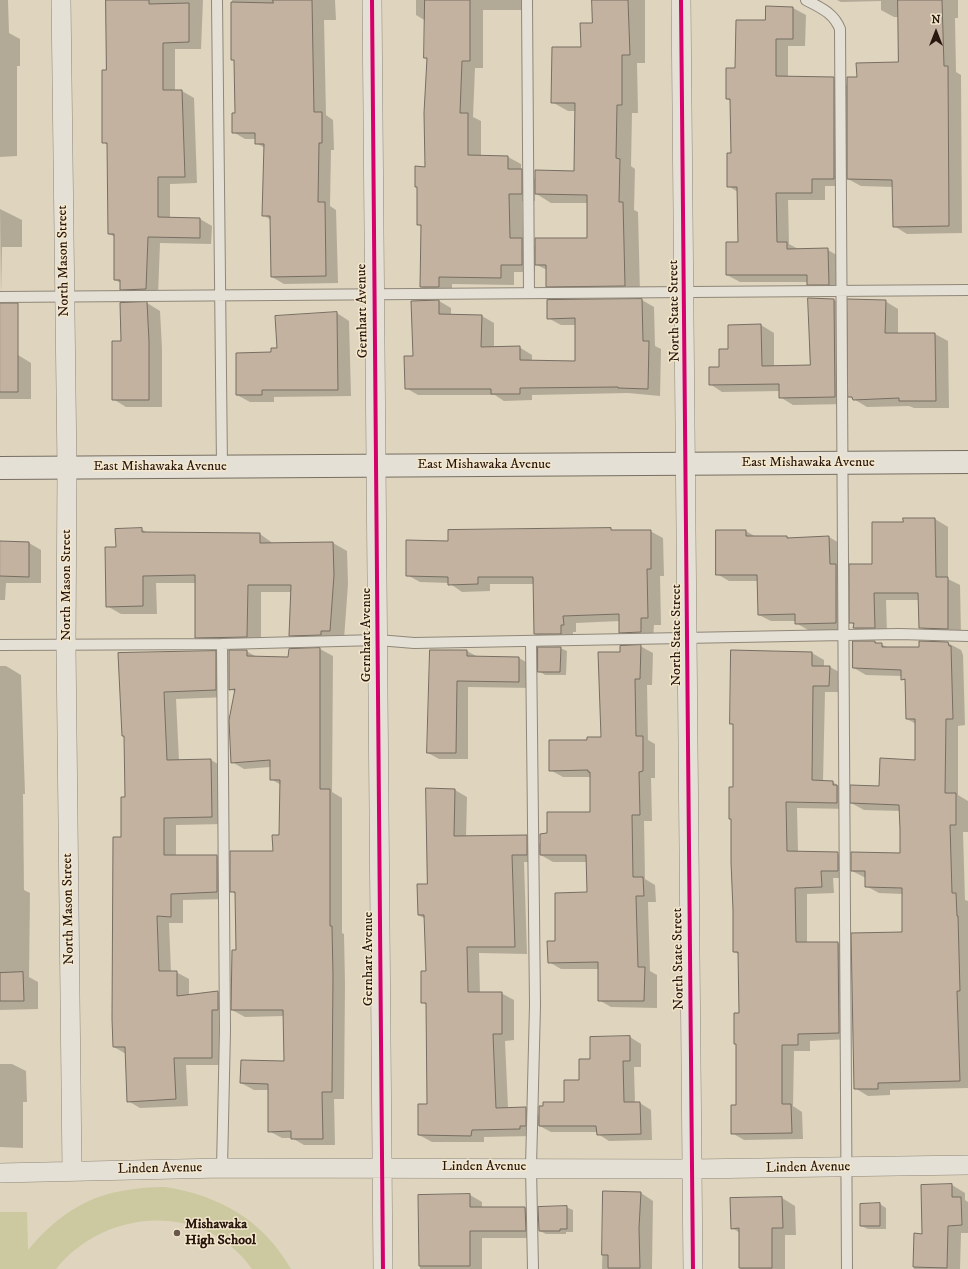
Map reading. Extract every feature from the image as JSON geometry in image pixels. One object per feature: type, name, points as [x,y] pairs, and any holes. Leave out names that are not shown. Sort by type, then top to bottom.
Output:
[{"type":"street","name":"North Mason Street","points":[[61,0],[67,468],[66,646],[72,1170]]},
{"type":"street","name":"Gernhart Avenue","points":[[372,0],[377,466],[382,1269]]},
{"type":"street","name":"North State Street","points":[[681,0],[688,464],[687,638],[693,1269]]},
{"type":"street","name":"East Mishawaka Avenue","points":[[0,468],[968,462]]},
{"type":"street","name":"Linden Avenue","points":[[0,1172],[222,1168],[692,1168],[968,1165]]},
{"type":"lane","points":[[217,0],[222,466]]},
{"type":"lane","points":[[527,0],[529,293]]},
{"type":"lane","points":[[806,0],[831,14],[837,21],[840,29],[842,463],[841,636],[847,1269]]},
{"type":"lane","points":[[0,297],[968,290]]},
{"type":"lane","points":[[0,646],[222,644],[378,640],[414,643],[899,634],[968,636]]},
{"type":"lane","points":[[531,641],[535,1005],[531,1167],[533,1269]]},
{"type":"lane","points":[[222,644],[225,1022],[222,1168]]},
{"type":"shaded area","points":[[165,1187],[204,1197],[238,1213],[253,1223],[267,1236],[280,1251],[291,1269],[252,1269],[232,1247],[208,1232],[182,1223],[154,1221],[127,1224],[101,1234],[77,1249],[56,1269],[0,1269],[0,1212],[27,1212],[28,1250],[58,1220],[88,1201],[123,1191]]},
{"type":"building","points":[[106,0],[149,0],[149,4],[189,3],[189,42],[163,43],[163,90],[182,90],[185,177],[158,177],[158,217],[200,218],[200,238],[148,237],[146,289],[120,290],[120,280],[114,280],[114,234],[108,234],[107,143],[102,143],[102,70],[106,70]]},
{"type":"building","points":[[273,0],[312,0],[314,112],[322,112],[322,143],[319,143],[318,202],[325,202],[326,276],[271,277],[270,216],[262,216],[264,144],[255,144],[255,133],[232,133],[232,113],[235,113],[234,60],[231,60],[231,2],[273,3]]},
{"type":"building","points":[[425,0],[470,0],[470,61],[462,61],[460,113],[468,113],[468,155],[508,156],[508,169],[522,169],[522,194],[509,194],[510,238],[522,238],[522,265],[501,265],[501,278],[439,277],[439,287],[420,287],[421,225],[417,225],[417,187],[415,187],[415,166],[425,167],[424,113],[427,58],[424,58]]},
{"type":"building","points":[[592,0],[628,0],[630,55],[622,55],[622,105],[617,105],[616,158],[620,159],[619,202],[623,202],[625,286],[546,287],[546,265],[535,265],[535,238],[587,238],[587,195],[535,194],[535,170],[574,171],[575,103],[551,103],[552,47],[581,47],[580,23],[592,23]]},
{"type":"building","points":[[898,0],[942,0],[944,66],[948,66],[949,226],[893,227],[892,180],[847,179],[847,77],[857,77],[856,63],[898,62]]},
{"type":"building","points":[[766,6],[793,7],[793,39],[776,39],[776,76],[834,77],[834,179],[812,179],[812,193],[776,193],[777,242],[787,242],[787,249],[828,248],[829,285],[807,285],[807,275],[726,275],[726,242],[738,242],[737,187],[727,187],[727,153],[731,153],[730,99],[726,99],[726,68],[735,68],[736,20],[765,20]]},
{"type":"building","points":[[808,298],[834,299],[835,397],[779,398],[779,384],[709,385],[709,367],[719,367],[719,349],[728,349],[728,325],[761,324],[762,366],[810,365]]},
{"type":"building","points":[[642,299],[643,341],[649,341],[648,389],[618,387],[520,388],[520,394],[491,394],[491,389],[405,389],[404,356],[413,356],[411,301],[439,300],[439,314],[482,315],[481,347],[520,346],[520,360],[575,361],[575,318],[547,319],[547,300]]},
{"type":"building","points":[[847,299],[886,300],[885,333],[935,333],[936,401],[899,401],[899,398],[853,400],[852,397],[848,397]]},
{"type":"building","points":[[147,302],[149,341],[149,400],[112,400],[112,341],[121,341],[120,303]]},
{"type":"building","points":[[0,303],[18,303],[18,392],[0,392]]},
{"type":"building","points":[[337,312],[338,390],[262,390],[262,395],[236,395],[236,353],[271,352],[271,348],[277,348],[275,316]]},
{"type":"building","points":[[903,518],[935,518],[936,577],[948,577],[948,629],[919,628],[918,593],[874,593],[875,628],[853,628],[854,623],[849,623],[849,564],[872,564],[872,522],[903,522]]},
{"type":"building","points":[[142,528],[142,532],[260,533],[260,543],[333,542],[334,575],[330,631],[321,631],[321,635],[289,636],[291,585],[248,585],[247,637],[195,638],[195,575],[143,576],[143,606],[106,607],[105,547],[116,547],[115,529]]},
{"type":"building","points":[[611,528],[611,530],[651,530],[651,569],[647,569],[648,618],[641,618],[641,632],[619,633],[619,614],[563,616],[564,625],[561,625],[561,634],[534,634],[533,577],[478,577],[478,584],[448,585],[448,577],[406,576],[406,540],[448,541],[448,530]]},
{"type":"building","points":[[716,530],[746,530],[746,536],[787,536],[787,538],[829,536],[830,564],[836,564],[836,623],[795,624],[795,614],[758,615],[757,575],[716,575]]},
{"type":"building","points":[[0,541],[29,542],[29,577],[0,576]]},
{"type":"building","points":[[853,641],[875,641],[875,643],[882,643],[882,647],[919,647],[919,641],[948,642],[949,646],[951,646],[953,719],[946,719],[945,793],[956,793],[956,825],[950,825],[952,893],[956,893],[958,916],[960,991],[957,991],[960,1081],[878,1083],[878,1089],[854,1089],[851,933],[902,932],[902,888],[865,887],[865,871],[851,871],[851,852],[900,853],[900,829],[899,805],[850,803],[850,785],[879,786],[880,758],[915,760],[915,719],[906,719],[905,679],[901,680],[901,670],[853,668]]},
{"type":"building","points":[[641,645],[640,679],[635,679],[636,736],[643,736],[643,771],[639,772],[640,815],[632,815],[633,877],[643,877],[644,896],[636,896],[638,967],[645,967],[644,1001],[598,1001],[598,962],[548,963],[547,941],[555,941],[555,893],[587,892],[586,855],[540,855],[540,834],[547,833],[547,812],[590,812],[590,772],[588,772],[588,770],[549,771],[549,740],[587,740],[587,737],[601,737],[598,652],[620,652],[620,646]]},
{"type":"building","points":[[538,647],[561,647],[560,672],[538,672]]},
{"type":"building","points":[[320,648],[320,789],[330,789],[330,926],[332,926],[333,976],[332,1092],[322,1092],[323,1139],[291,1139],[291,1131],[268,1132],[268,1084],[240,1083],[241,1060],[284,1061],[283,1010],[231,1010],[232,950],[236,950],[235,892],[230,892],[230,851],[273,851],[272,835],[279,835],[280,780],[270,780],[270,760],[231,763],[229,720],[235,689],[229,690],[229,650],[247,650],[247,656],[288,657],[289,649]]},
{"type":"building","points":[[430,650],[467,650],[467,656],[519,657],[519,682],[457,681],[456,753],[427,753]]},
{"type":"building","points":[[731,650],[812,652],[812,666],[830,666],[829,686],[813,686],[812,780],[833,781],[833,785],[837,785],[837,803],[786,802],[787,851],[838,852],[838,871],[821,871],[822,887],[795,888],[796,942],[838,942],[839,1033],[798,1034],[798,1045],[782,1045],[782,1104],[791,1104],[792,1133],[731,1134],[731,1105],[736,1105],[736,1044],[734,1044],[734,1013],[739,1013],[738,952],[733,952],[731,819],[729,819],[729,787],[733,787],[733,724],[730,724]]},
{"type":"building","points":[[216,651],[216,690],[164,692],[167,760],[211,759],[212,817],[164,818],[164,855],[217,855],[217,892],[171,894],[171,917],[157,916],[159,971],[177,971],[177,996],[218,991],[218,1010],[212,1010],[212,1058],[174,1058],[176,1099],[127,1102],[125,1047],[113,1047],[112,1019],[113,837],[121,837],[121,797],[125,797],[124,736],[122,736],[118,653]]},
{"type":"building","points":[[426,788],[455,789],[454,836],[527,835],[527,855],[512,855],[515,947],[467,947],[468,992],[502,992],[502,1034],[493,1034],[496,1108],[526,1107],[526,1126],[520,1126],[520,1129],[472,1130],[471,1136],[418,1135],[418,1104],[427,1104],[426,1003],[421,1003],[421,971],[426,971],[424,915],[418,915],[417,884],[427,884]]},
{"type":"building","points":[[23,972],[24,1001],[0,1001],[0,973]]},
{"type":"building","points":[[630,1036],[630,1061],[623,1061],[624,1102],[640,1102],[641,1134],[597,1135],[596,1126],[539,1126],[539,1106],[543,1106],[543,1102],[564,1102],[564,1080],[579,1080],[579,1059],[590,1059],[590,1037]]},
{"type":"building","points":[[952,1184],[952,1197],[961,1197],[962,1225],[948,1226],[947,1268],[913,1267],[914,1233],[922,1234],[921,1185]]},
{"type":"building","points":[[603,1191],[641,1192],[639,1228],[640,1268],[608,1268],[608,1255],[602,1255]]},
{"type":"building","points":[[470,1194],[470,1207],[525,1207],[526,1231],[470,1231],[470,1266],[419,1266],[418,1195]]},
{"type":"building","points":[[782,1197],[783,1228],[772,1228],[772,1268],[739,1268],[739,1228],[731,1229],[730,1198]]},
{"type":"building","points":[[880,1203],[880,1226],[860,1226],[860,1204]]},
{"type":"building","points":[[567,1206],[567,1229],[560,1229],[560,1231],[539,1231],[538,1207]]},
{"type":"cycle path","points":[[372,0],[383,1269]]},
{"type":"cycle path","points":[[681,0],[687,476],[693,1269]]},
{"type":"place","name":"Mishawaka High School","points":[[177,1233]]}]
